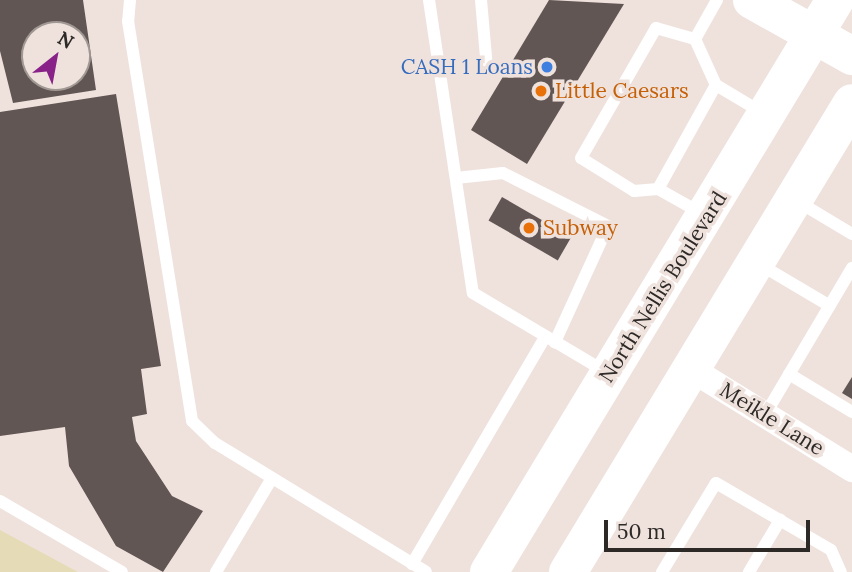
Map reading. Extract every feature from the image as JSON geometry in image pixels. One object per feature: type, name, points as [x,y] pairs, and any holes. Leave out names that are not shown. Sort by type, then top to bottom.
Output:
[{"type":"main road","points":[[752,0],[852,55]]},
{"type":"main road","name":"North Nellis Boulevard","points":[[489,572],[768,116],[835,0]]},
{"type":"main road","points":[[568,572],[852,103]]},
{"type":"street","name":"Meikle Lane","points":[[691,369],[852,469]]},
{"type":"lane","points":[[130,0],[128,21],[192,421],[215,443],[426,572]]},
{"type":"lane","points":[[429,0],[473,293],[610,374]]},
{"type":"lane","points":[[481,0],[487,69]]},
{"type":"lane","points":[[695,39],[717,0]]},
{"type":"lane","points":[[706,216],[658,189],[634,191],[581,158],[656,28],[695,39],[716,85],[768,116]]},
{"type":"lane","points":[[658,189],[716,85]]},
{"type":"lane","points":[[412,564],[550,339],[608,226],[503,173],[456,178]]},
{"type":"lane","points":[[794,199],[852,234]]},
{"type":"lane","points":[[755,262],[830,306]]},
{"type":"lane","points":[[765,415],[852,268]]},
{"type":"lane","points":[[789,374],[852,412]]},
{"type":"lane","points":[[216,572],[272,478]]},
{"type":"lane","points":[[662,572],[716,483],[831,550],[841,572]]},
{"type":"lane","points":[[0,501],[122,572]]},
{"type":"lane","points":[[749,572],[779,520]]},
{"type":"sand","points":[[0,530],[78,572],[0,572]]},
{"type":"building","points":[[0,0],[83,0],[86,21],[21,21],[21,91],[90,91],[13,103],[0,51]]},
{"type":"building","name":"CASH 1 Loans","points":[[549,0],[624,4],[527,164],[471,130]]},
{"type":"building","points":[[91,55],[96,90],[91,91]]},
{"type":"building","points":[[116,94],[161,366],[141,369],[147,414],[132,417],[136,441],[172,496],[203,511],[163,572],[116,546],[69,466],[65,427],[0,436],[0,112]]},
{"type":"building","name":"Subway","points":[[502,197],[571,237],[558,260],[488,220]]},
{"type":"building","points":[[852,377],[852,399],[842,393]]},
{"type":"place","name":"CASH 1 Loans","points":[[547,67]]},
{"type":"place","name":"Little Caesars","points":[[541,91]]},
{"type":"place","name":"Subway","points":[[529,228]]}]
